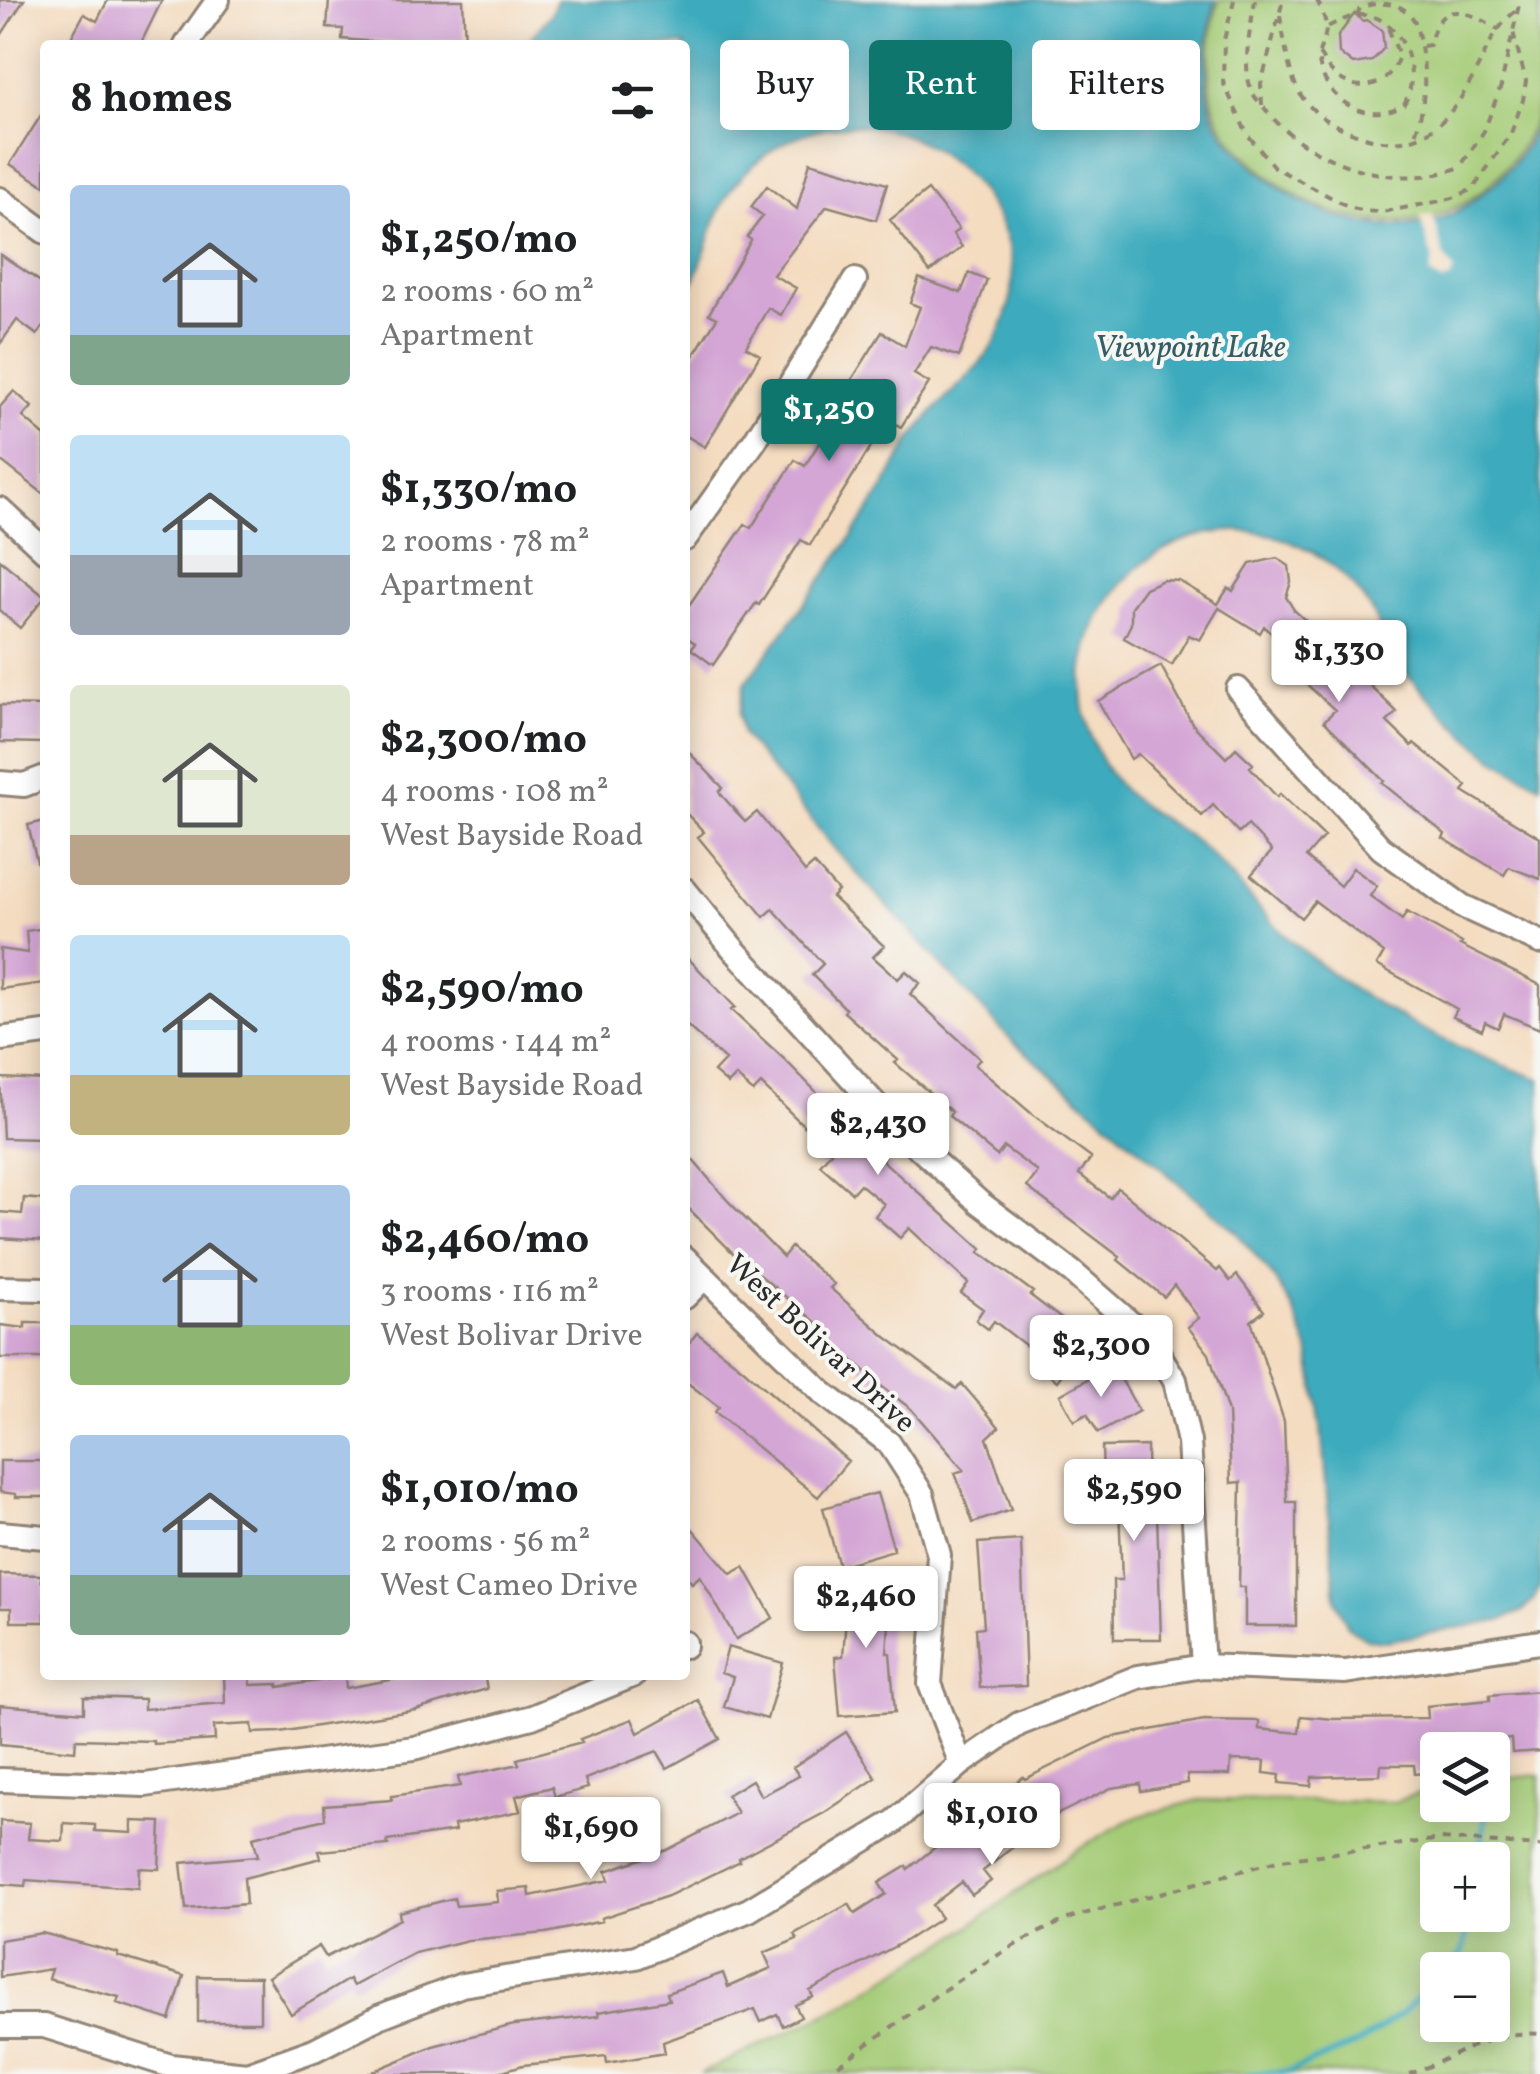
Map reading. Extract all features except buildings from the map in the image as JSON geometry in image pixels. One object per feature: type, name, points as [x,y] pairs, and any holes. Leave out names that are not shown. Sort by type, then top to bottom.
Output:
[{"type":"street","points":[[190,40],[218,0]]},
{"type":"street","points":[[0,199],[40,228]]},
{"type":"street","points":[[690,532],[746,454],[856,280]]},
{"type":"street","points":[[0,509],[40,546]]},
{"type":"street","points":[[1238,689],[1381,848],[1462,906],[1540,942]]},
{"type":"street","points":[[0,783],[24,785],[40,779]]},
{"type":"street","points":[[690,896],[735,951],[900,1131],[979,1202],[1072,1272],[1150,1340],[1175,1380],[1189,1442],[1203,1666]]},
{"type":"street","points":[[0,1039],[40,1034]]},
{"type":"street","name":"West Bolivar Drive","points":[[690,1263],[823,1393],[890,1443],[922,1494],[939,1556],[930,1684],[962,1764]]},
{"type":"street","points":[[690,1292],[704,1278]]},
{"type":"street","points":[[0,1288],[40,1288]]},
{"type":"street","points":[[0,1533],[40,1537]]},
{"type":"street","points":[[0,2026],[44,2026],[171,2066],[247,2074],[314,2050],[380,2016],[462,1985],[636,1957],[749,1910],[894,1822],[962,1764],[1019,1724],[1138,1677],[1203,1666],[1345,1672],[1540,1642]]},
{"type":"street","points":[[0,1780],[144,1786],[414,1748],[532,1717],[622,1680]]},
{"type":"path","points":[[1234,0],[1224,40],[1223,82],[1248,134],[1274,167],[1350,208],[1366,211],[1382,212],[1453,198],[1473,189],[1510,134],[1523,100],[1526,81],[1513,32]]},
{"type":"path","points":[[1255,0],[1248,53],[1252,93],[1297,142],[1341,164],[1423,177],[1460,167],[1484,131],[1500,86],[1520,0]]},
{"type":"path","points":[[1262,105],[1261,84],[1283,0]]},
{"type":"path","points":[[1317,0],[1327,27],[1319,54],[1326,80],[1344,104],[1368,113],[1394,110],[1410,95],[1407,52],[1388,25],[1366,16],[1327,27]]},
{"type":"path","points":[[1462,2],[1498,30]]},
{"type":"path","points":[[1357,17],[1360,8],[1388,3],[1411,14],[1421,46],[1425,104],[1414,138]]},
{"type":"path","points":[[1421,46],[1430,44],[1434,20],[1441,7]]},
{"type":"path","points":[[1280,16],[1296,90],[1316,115],[1381,143],[1414,138],[1438,126],[1498,30],[1516,10]]},
{"type":"path","points":[[1319,54],[1330,72],[1339,78],[1373,86],[1392,73],[1399,55],[1388,25]]},
{"type":"path","points":[[825,2074],[944,1991],[1042,1930],[1073,1917],[1281,1860],[1441,1839],[1540,1846]]},
{"type":"path","points":[[1409,2074],[1503,2035],[1540,2034]]},
{"type":"green space","points":[[1219,0],[1540,0],[1534,121],[1516,155],[1491,183],[1464,203],[1435,215],[1404,221],[1372,221],[1311,203],[1282,187],[1257,166],[1219,121],[1209,71],[1210,42]]},
{"type":"green space","points":[[1540,1775],[1540,2074],[700,2074],[836,2009],[963,1931],[1079,1848],[1133,1818],[1199,1800],[1395,1802],[1420,1792],[1420,1822],[1510,1822],[1510,1778]]},
{"type":"water","name":"Viewpoint Lake","points":[[557,0],[1216,0],[1207,42],[1207,86],[1216,122],[1237,150],[1275,184],[1320,210],[1345,219],[1396,226],[1447,216],[1492,186],[1516,161],[1540,109],[1540,785],[1483,749],[1423,691],[1386,647],[1364,599],[1336,569],[1303,547],[1254,532],[1206,534],[1163,551],[1126,579],[1100,616],[1084,660],[1084,708],[1100,757],[1120,787],[1207,851],[1273,923],[1341,980],[1438,1037],[1540,1079],[1540,1585],[1534,1600],[1523,1611],[1499,1621],[1386,1641],[1367,1639],[1348,1627],[1336,1600],[1321,1427],[1309,1350],[1292,1307],[1272,1275],[1236,1232],[1010,1039],[838,853],[743,735],[739,714],[745,684],[858,528],[911,440],[981,361],[1003,325],[1012,289],[1012,264],[1002,228],[991,207],[971,180],[946,158],[919,141],[888,130],[1012,130],[1012,40],[869,40],[869,128],[849,126],[849,40],[720,40],[720,130],[819,130],[794,138],[745,172],[714,223],[690,289],[690,40],[529,40],[551,14]]},
{"type":"pier","points":[[1433,215],[1444,257],[1454,270],[1450,279],[1442,282],[1430,274],[1433,260],[1420,217]]},
{"type":"waterway","points":[[1482,1842],[1485,1822]]},
{"type":"waterway","points":[[1462,1952],[1468,1932]]},
{"type":"waterway","points":[[1249,2074],[1290,2071],[1361,2042],[1420,1996]]}]
